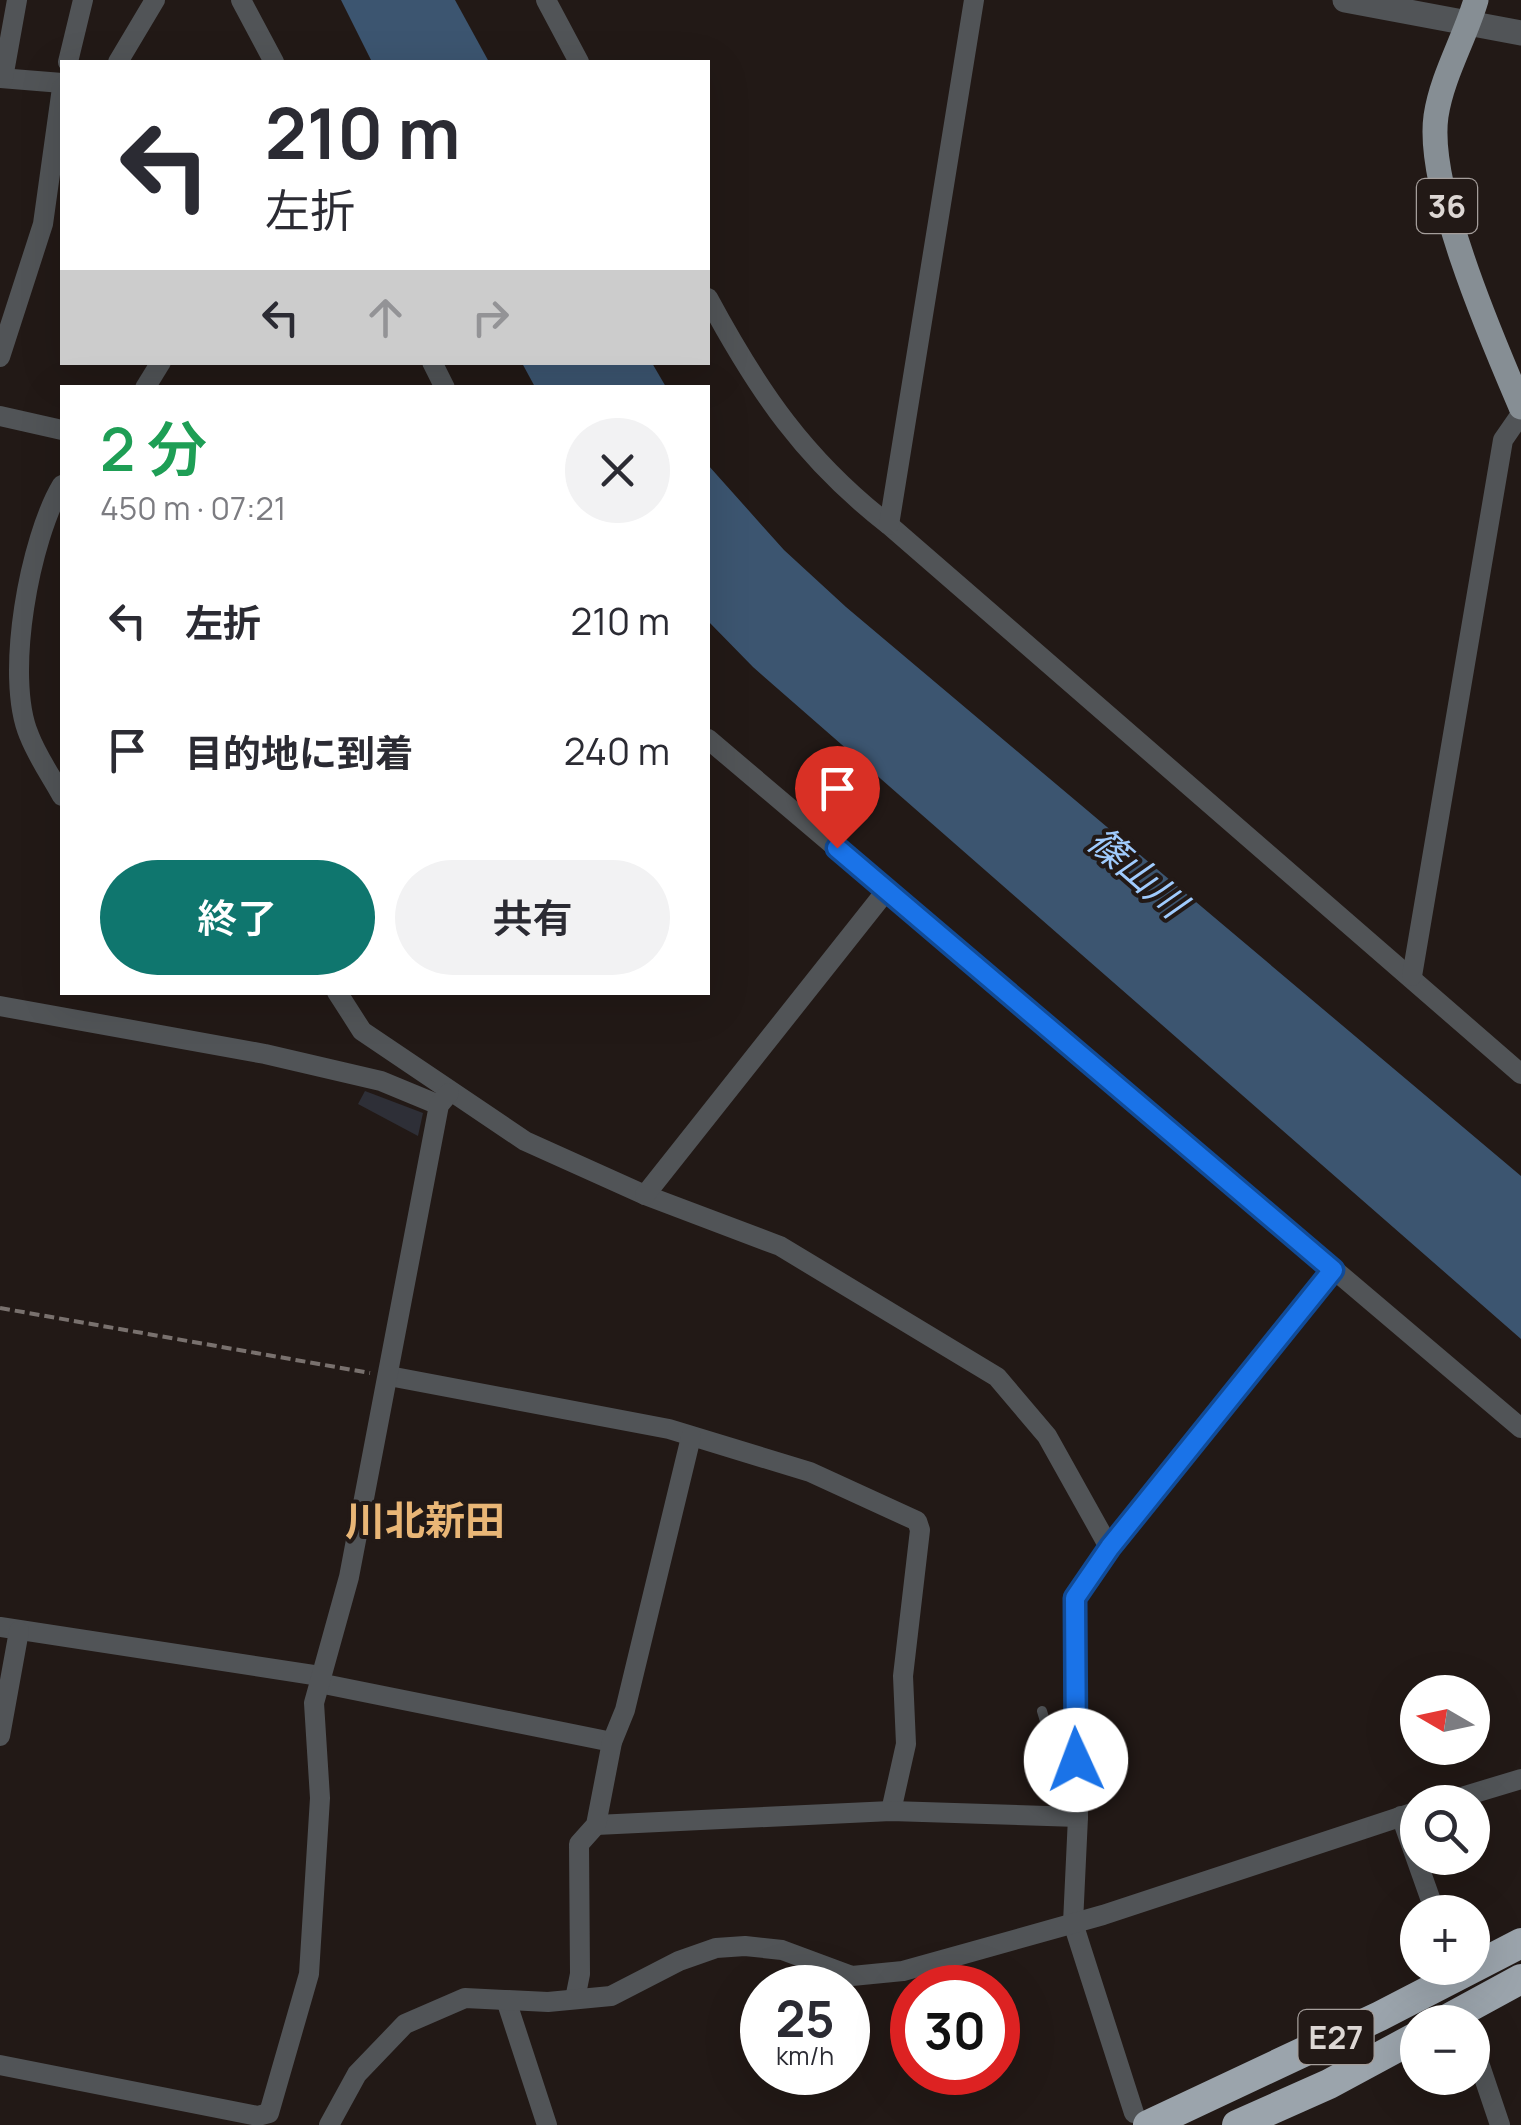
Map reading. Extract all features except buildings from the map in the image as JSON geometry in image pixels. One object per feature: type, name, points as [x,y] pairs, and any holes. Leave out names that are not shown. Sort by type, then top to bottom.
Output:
[{"type":"highway","name":"E27","points":[[1141,2119],[1380,2016],[1521,1942]]},
{"type":"highway","points":[[1474,2005],[1521,1980]]},
{"type":"highway","name":"E27","points":[[1237,2125],[1329,2084],[1400,2046]]},
{"type":"main road","name":"36","points":[[1473,10],[1436,113],[1434,152],[1441,192],[1521,411]]},
{"type":"street","points":[[17,0],[1,78],[60,85]]},
{"type":"street","points":[[69,60],[84,0]]},
{"type":"street","points":[[119,60],[155,0]]},
{"type":"street","points":[[241,0],[273,60]]},
{"type":"street","points":[[546,0],[579,60]]},
{"type":"street","points":[[889,525],[974,0]]},
{"type":"street","points":[[1345,0],[1473,10],[1521,33]]},
{"type":"street","points":[[0,357],[43,224],[60,100]]},
{"type":"street","points":[[710,302],[745,367],[793,437],[838,485],[1412,976],[1521,1074]]},
{"type":"street","points":[[1412,976],[1503,440],[1521,411]]},
{"type":"street","points":[[0,416],[60,430]]},
{"type":"street","points":[[60,491],[24,590],[20,672],[27,732],[60,792]]},
{"type":"street","points":[[710,741],[1521,1428]]},
{"type":"street","points":[[645,1195],[886,891]]},
{"type":"street","points":[[339,995],[362,1031],[444,1099],[645,1195],[780,1246],[998,1377],[1047,1436],[1110,1547]]},
{"type":"street","points":[[0,1006],[265,1054],[444,1099]]},
{"type":"street","points":[[0,2065],[258,2116],[269,2113],[309,1974],[320,1798],[314,1703],[350,1577],[444,1099]]},
{"type":"street","points":[[1141,2119],[1073,1923],[1078,1808],[1075,1598],[1110,1547],[1333,1270]]},
{"type":"street","points":[[389,1376],[670,1429],[810,1472],[918,1521],[903,1676],[906,1744],[891,1811]]},
{"type":"street","points":[[576,1999],[580,1974],[579,1844],[596,1826],[612,1742],[625,1710],[692,1437]]},
{"type":"street","points":[[0,1736],[10,1629],[319,1680],[612,1742]]},
{"type":"street","points":[[1490,1788],[1521,1779]]},
{"type":"street","points":[[596,1826],[891,1811],[1078,1808]]},
{"type":"street","points":[[329,2125],[357,2074],[405,2024],[466,1998],[611,1996],[716,1948],[782,1950],[852,1976],[877,1976],[1073,1923],[1400,1816]]},
{"type":"street","points":[[506,2000],[547,2125]]},
{"type":"street","points":[[1490,2095],[1500,2125]]},
{"type":"lane","points":[[1042,1711],[1062,1778],[1078,1808]]},
{"type":"path","points":[[0,1308],[389,1376]]},
{"type":"water","points":[[341,0],[455,0],[488,60],[371,60]]},
{"type":"water","points":[[523,365],[653,365],[665,385],[534,385]]},
{"type":"water","name":"篠山川","points":[[710,467],[784,550],[846,607],[1521,1176],[1521,1339],[753,667],[710,623]]},
{"type":"district","name":"川北新田","points":[[425,1519]]},
{"type":"route","points":[[837,848],[1094,1071],[1333,1270],[1110,1547],[1075,1598],[1072,1642],[1076,1760]]}]
